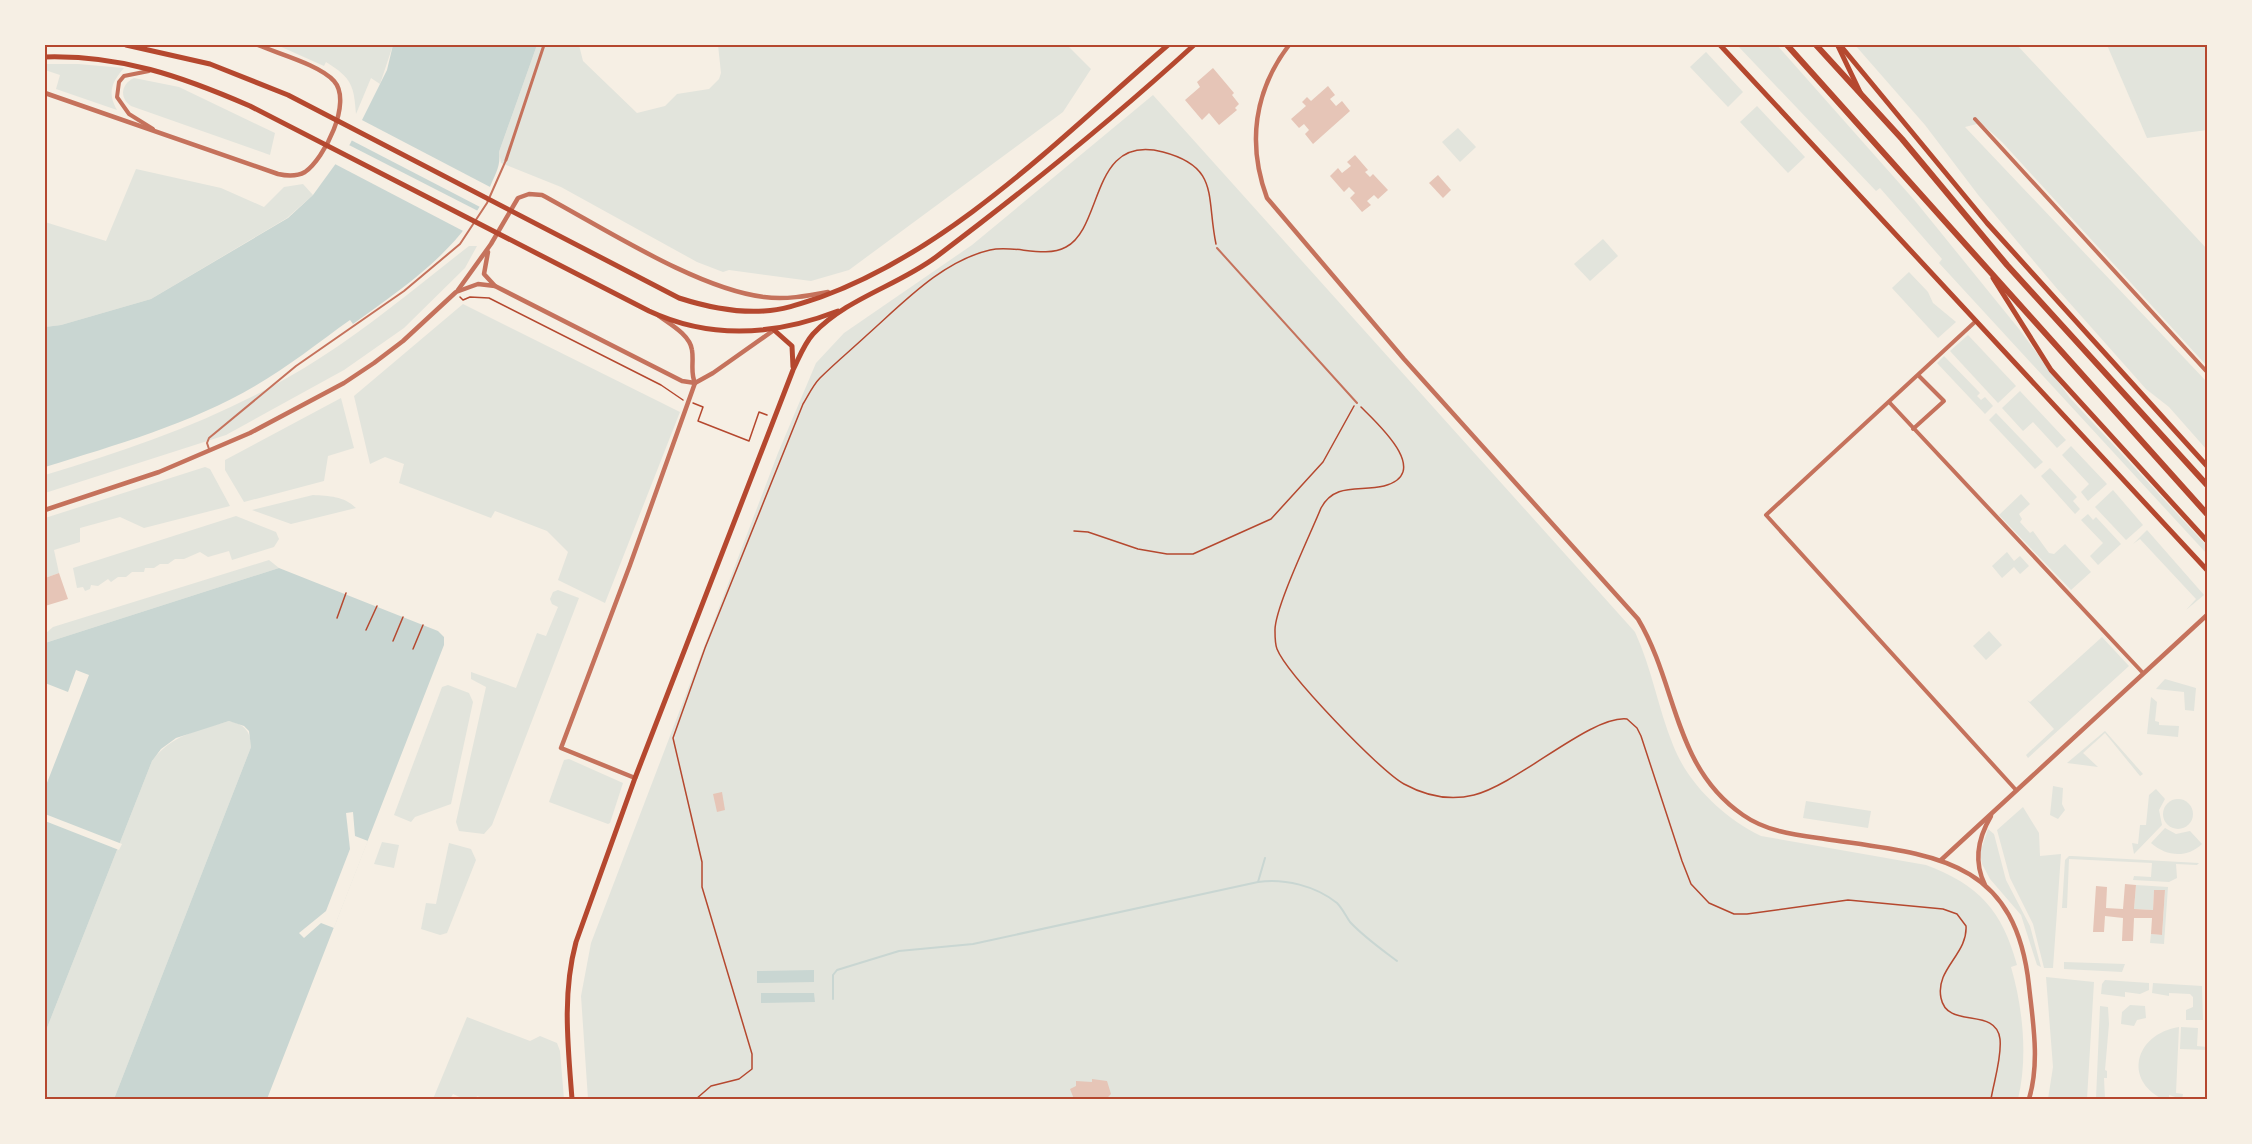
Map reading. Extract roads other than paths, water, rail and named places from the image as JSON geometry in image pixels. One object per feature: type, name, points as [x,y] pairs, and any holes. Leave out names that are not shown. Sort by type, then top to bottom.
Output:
[{"type":"main road","points":[[126,45],[210,64],[288,95],[679,298],[707,307],[765,311],[794,306],[870,278],[932,240],[1007,184],[1168,45]]},
{"type":"main road","points":[[45,57],[101,59],[144,66],[222,94],[659,316],[707,329],[751,332],[774,330],[808,322],[842,309],[879,291],[932,260],[1017,196],[1194,45]]},
{"type":"main road","points":[[1720,45],[2207,570]]},
{"type":"main road","points":[[1787,45],[1993,278],[2207,514]]},
{"type":"main road","points":[[1816,45],[2007,265],[2207,485]]},
{"type":"main road","points":[[1838,45],[1862,96]]},
{"type":"main road","points":[[1838,45],[1987,223],[2207,466]]},
{"type":"main road","points":[[1993,278],[2051,370],[2207,541]]},
{"type":"main road","points":[[572,1099],[567,1012],[569,967],[581,926],[635,778],[793,370],[812,335],[842,309]]},
{"type":"main road","points":[[774,330],[788,340],[792,346],[793,370]]},
{"type":"street","points":[[45,93],[278,174],[288,176],[306,171],[314,163],[339,122],[341,110],[339,90],[328,77],[258,45]]},
{"type":"street","points":[[506,159],[544,45]]},
{"type":"street","points":[[1289,45],[1270,76],[1257,113],[1255,146],[1257,167],[1267,198],[1404,359],[1638,619],[1659,662],[1688,752],[1704,776],[1743,815],[1768,828],[1797,835],[1924,854],[1963,870],[1986,887],[2010,916],[2026,960],[2034,1047],[2034,1080],[2029,1099]]},
{"type":"street","points":[[153,129],[121,106],[116,90],[124,76],[144,71],[166,73]]},
{"type":"street","points":[[1975,118],[2207,372]]},
{"type":"street","points":[[45,510],[210,452],[351,378],[403,341],[456,292],[491,244],[518,198],[529,194],[542,195],[698,277],[747,294],[783,298],[837,291]]},
{"type":"street","points":[[491,244],[484,274],[495,286]]},
{"type":"street","points":[[456,292],[478,284],[495,286],[682,381],[694,383],[713,373],[774,330]]},
{"type":"street","points":[[635,778],[561,748],[634,554],[694,383],[691,375],[690,344],[685,336],[659,316]]},
{"type":"street","points":[[1976,321],[1890,403],[1766,515],[2016,790]]},
{"type":"street","points":[[1913,429],[1944,401],[1919,376]]},
{"type":"street","points":[[1890,403],[2143,673]]},
{"type":"street","points":[[1941,860],[2207,615]]},
{"type":"street","points":[[1986,887],[1979,869],[1978,848],[1982,832],[1994,811]]},
{"type":"lane","points":[[210,452],[207,441],[226,424],[296,366],[404,291],[460,244],[487,203],[506,159]]},
{"type":"lane","points":[[1217,248],[1357,403]]},
{"type":"waterway","points":[[833,999],[833,975],[837,970],[899,951],[973,944],[1258,882],[1265,858]]},
{"type":"waterway","points":[[1258,882],[1289,882],[1329,897],[1339,905],[1355,927],[1397,961]]}]
